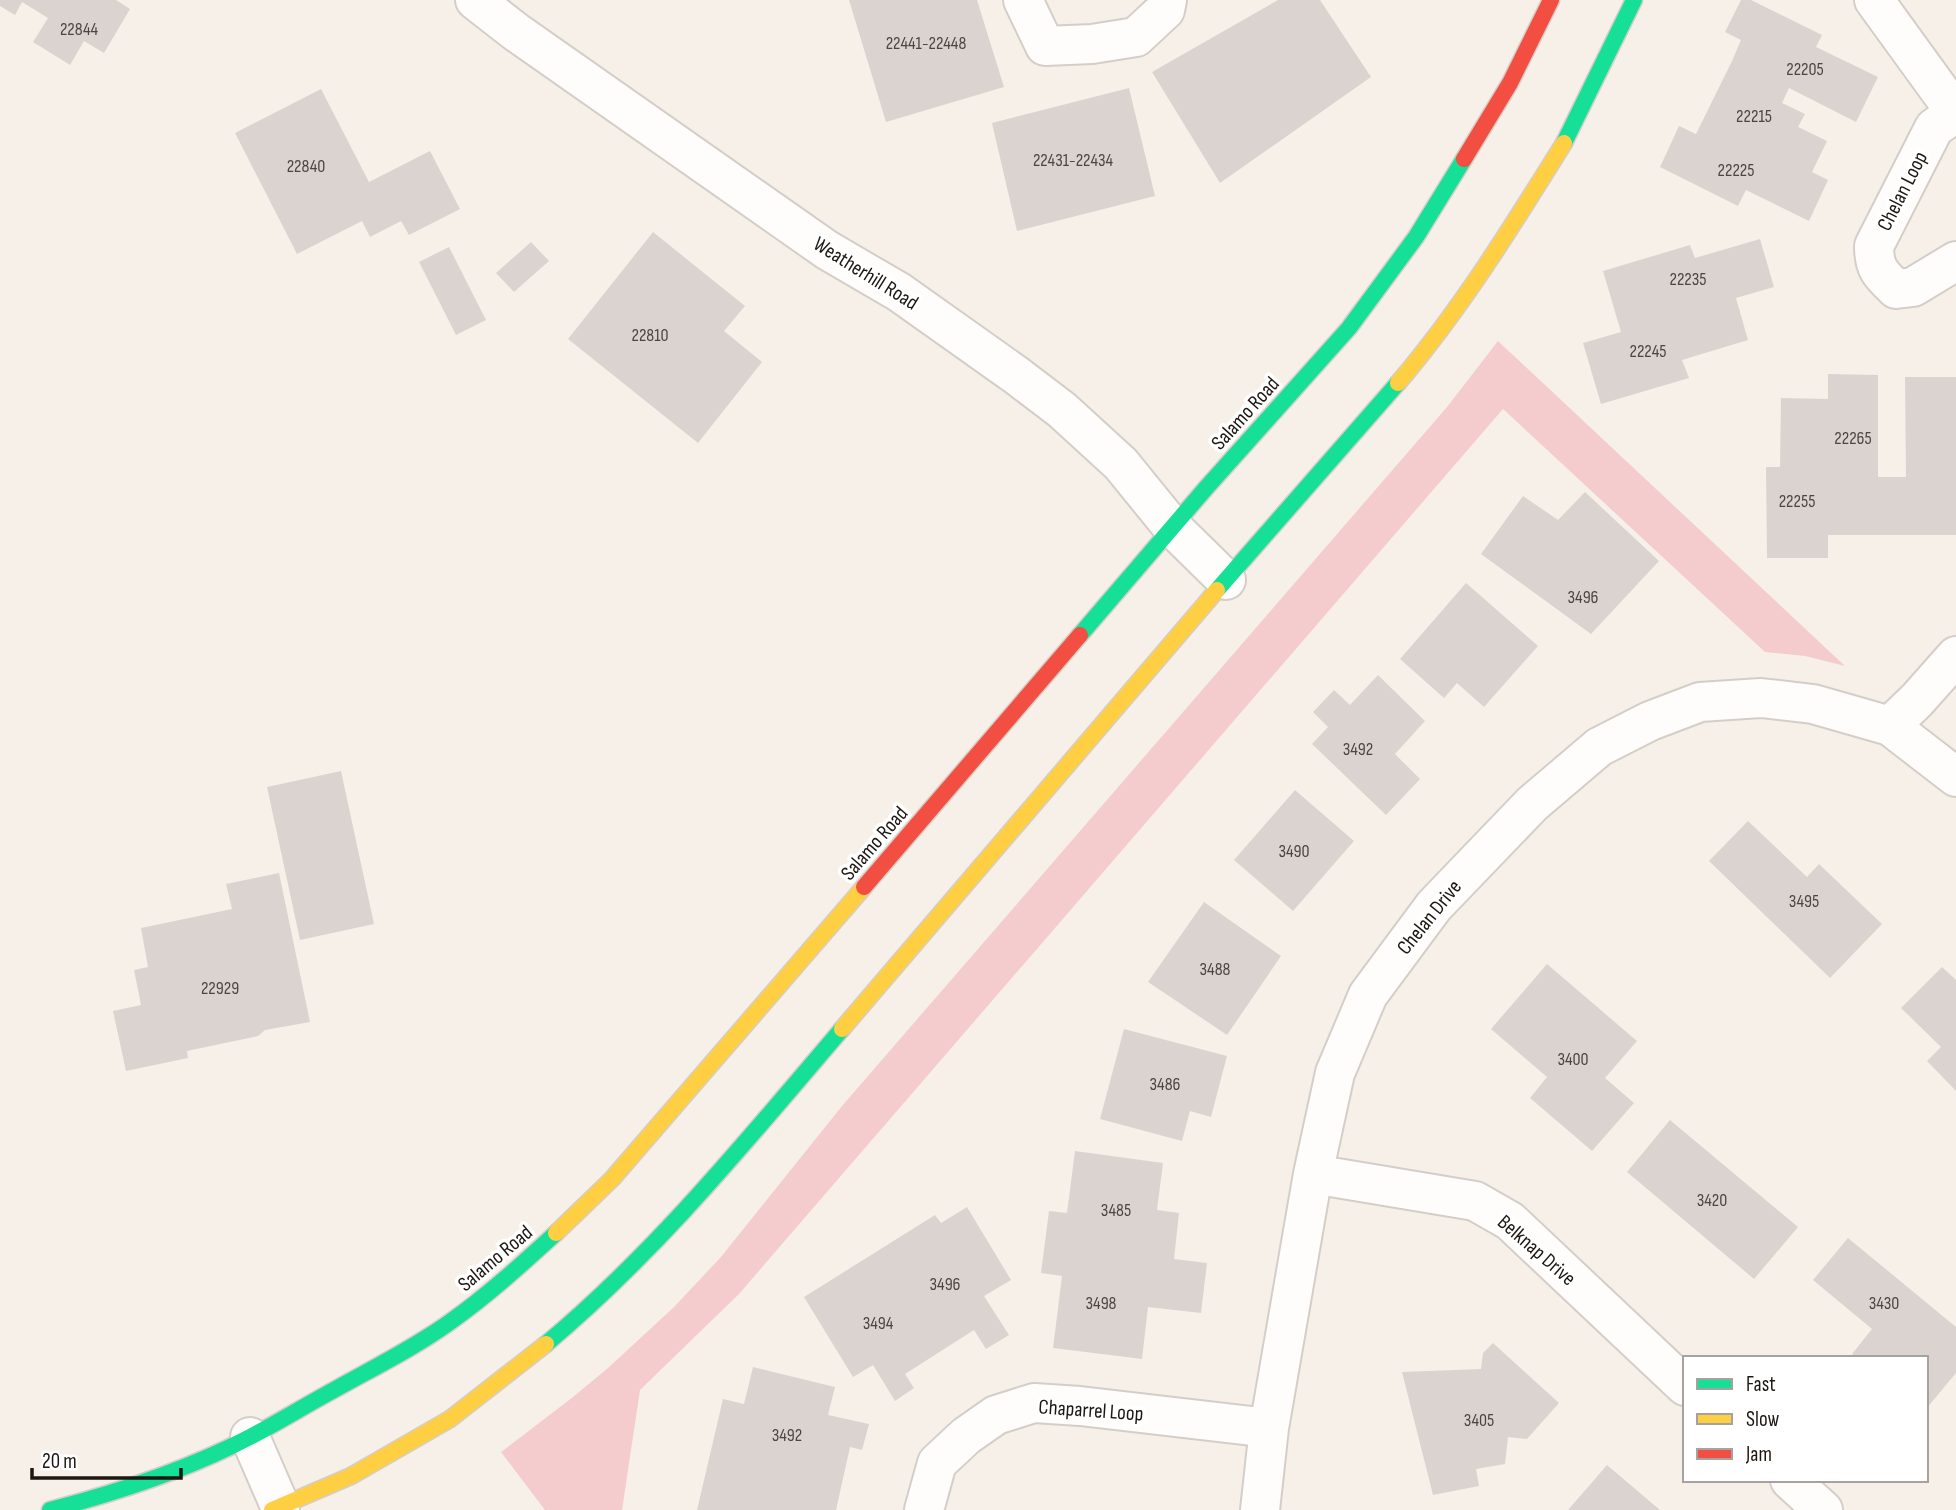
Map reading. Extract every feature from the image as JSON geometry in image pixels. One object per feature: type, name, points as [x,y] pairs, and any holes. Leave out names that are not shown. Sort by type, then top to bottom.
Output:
[{"type":"main road","name":"Salamo Road","points":[[50,1510],[156,1478],[203,1459],[250,1437],[382,1363],[449,1323],[526,1261],[612,1179],[1206,488],[1349,328],[1444,194],[1510,83],[1551,0]]},
{"type":"main road","points":[[280,1509],[351,1476],[450,1419],[579,1316],[627,1271],[702,1193],[1226,580],[1401,380],[1513,226],[1567,138],[1634,0]]},
{"type":"street","name":"Weatherhill Road","points":[[475,0],[827,250],[899,292],[1016,374],[1062,410],[1121,464],[1173,528],[1226,580]]},
{"type":"street","points":[[1023,0],[1045,46],[1091,44],[1136,37],[1165,10],[1167,0]]},
{"type":"street","name":"Chelan Loop","points":[[1874,0],[1956,113],[1934,128],[1874,246],[1874,262],[1882,276],[1896,289],[1913,287],[1956,261]]},
{"type":"street","points":[[1890,726],[1956,656]]},
{"type":"street","name":"Chelan Drive","points":[[1260,1510],[1269,1428],[1313,1174],[1335,1073],[1368,995],[1434,906],[1532,804],[1599,747],[1650,721],[1700,702],[1762,698],[1813,704],[1890,726],[1956,777]]},
{"type":"street","name":"Belknap Drive","points":[[1313,1174],[1475,1201],[1510,1221],[1683,1384]]},
{"type":"street","name":"Chaparrel Loop","points":[[924,1510],[937,1463],[966,1436],[996,1415],[1034,1403],[1269,1428]]},
{"type":"street","points":[[250,1437],[280,1509]]},
{"type":"street","points":[[1792,1482],[1823,1510]]},
{"type":"shaded area","points":[[1498,341],[1845,666],[1805,656],[1765,652],[1503,409],[739,1294],[640,1390],[622,1510],[545,1510],[501,1452],[608,1368],[674,1307],[720,1258],[842,1106],[1447,407]]},
{"type":"building","points":[[0,0],[116,0],[130,9],[104,53],[84,41],[70,65],[33,42],[48,18],[22,2],[15,15],[0,6]]},
{"type":"building","points":[[849,0],[977,0],[1004,87],[886,122]]},
{"type":"building","points":[[1278,0],[1320,0],[1371,77],[1220,183],[1152,72]]},
{"type":"building","points":[[1741,0],[1751,0],[1822,35],[1816,47],[1878,77],[1856,122],[1789,88],[1782,103],[1805,114],[1798,127],[1827,141],[1812,172],[1828,180],[1809,221],[1746,190],[1738,206],[1660,167],[1679,126],[1696,134],[1732,61],[1741,40],[1725,32]]},
{"type":"building","points":[[1129,88],[1155,196],[1017,231],[992,123]]},
{"type":"building","points":[[321,89],[369,182],[430,151],[460,209],[409,235],[401,221],[370,237],[362,221],[297,254],[235,133]]},
{"type":"building","points":[[653,232],[745,306],[724,331],[762,362],[698,443],[568,339]]},
{"type":"building","points":[[1760,239],[1774,287],[1736,298],[1748,340],[1682,360],[1689,378],[1601,404],[1583,343],[1621,332],[1603,271],[1690,245],[1695,258]]},
{"type":"building","points":[[531,242],[549,261],[514,292],[496,273]]},
{"type":"building","points":[[449,247],[486,320],[456,335],[419,262]]},
{"type":"building","points":[[1828,374],[1878,375],[1878,477],[1906,477],[1905,377],[1956,377],[1956,535],[1828,535],[1828,558],[1767,558],[1766,467],[1780,467],[1781,398],[1828,399]]},
{"type":"building","points":[[1585,492],[1659,561],[1591,634],[1481,554],[1523,496],[1558,520]]},
{"type":"building","points":[[1466,583],[1538,646],[1484,707],[1457,683],[1444,698],[1400,659]]},
{"type":"building","points":[[1378,675],[1425,721],[1395,754],[1420,779],[1386,815],[1312,744],[1328,727],[1313,712],[1334,690],[1350,705]]},
{"type":"building","points":[[341,771],[374,924],[300,940],[267,787]]},
{"type":"building","points":[[1295,790],[1354,841],[1293,911],[1234,860]]},
{"type":"building","points":[[1748,821],[1807,877],[1819,864],[1882,924],[1830,978],[1709,861]]},
{"type":"building","points":[[279,873],[310,1022],[265,1030],[258,1036],[187,1051],[188,1058],[126,1071],[113,1011],[141,1005],[134,970],[148,967],[141,928],[232,909],[226,884]]},
{"type":"building","points":[[1204,902],[1281,956],[1227,1035],[1148,982]]},
{"type":"building","points":[[1547,964],[1637,1041],[1605,1078],[1634,1103],[1592,1151],[1530,1098],[1547,1077],[1491,1029]]},
{"type":"building","points":[[1942,967],[1956,980],[1956,1091],[1927,1061],[1941,1047],[1901,1008]]},
{"type":"building","points":[[1124,1029],[1227,1056],[1211,1117],[1190,1111],[1182,1141],[1100,1119]]},
{"type":"building","points":[[1670,1120],[1798,1227],[1754,1279],[1627,1172]]},
{"type":"building","points":[[1075,1151],[1163,1163],[1157,1210],[1179,1213],[1174,1259],[1207,1263],[1201,1313],[1148,1307],[1142,1359],[1053,1348],[1062,1276],[1041,1273],[1049,1211],[1067,1213]]},
{"type":"building","points":[[967,1207],[1011,1280],[984,1296],[1009,1335],[986,1349],[974,1330],[905,1374],[914,1388],[895,1401],[873,1365],[853,1377],[804,1297],[935,1215],[941,1223]]},
{"type":"building","points":[[1848,1238],[1956,1327],[1956,1373],[1928,1407],[1928,1356],[1854,1356],[1852,1354],[1872,1329],[1813,1280]]},
{"type":"building","points":[[1493,1343],[1559,1403],[1527,1439],[1508,1437],[1505,1464],[1476,1469],[1479,1486],[1433,1495],[1402,1372],[1481,1369],[1483,1353]]},
{"type":"building","points":[[753,1367],[835,1387],[828,1415],[869,1424],[862,1450],[850,1447],[836,1510],[697,1510],[723,1399],[744,1404]]},
{"type":"building","points":[[1607,1465],[1660,1510],[1568,1510]]},
{"type":"traffic: fast","points":[[1564,143],[1634,0]]},
{"type":"traffic: fast","points":[[1080,635],[1206,488],[1349,328],[1416,237],[1464,159]]},
{"type":"traffic: fast","points":[[1217,590],[1398,383]]},
{"type":"traffic: fast","points":[[546,1344],[626,1271],[664,1232],[842,1029]]},
{"type":"traffic: fast","points":[[50,1510],[102,1496],[177,1470],[261,1431],[393,1358],[436,1331],[491,1291],[556,1233]]},
{"type":"traffic: slow","points":[[1398,383],[1465,296],[1564,143]]},
{"type":"traffic: slow","points":[[842,1029],[1217,590]]},
{"type":"traffic: slow","points":[[556,1233],[612,1179],[864,887]]},
{"type":"traffic: slow","points":[[272,1510],[351,1476],[450,1419],[546,1344]]},
{"type":"traffic: jam","points":[[1464,159],[1510,83],[1551,0]]},
{"type":"traffic: jam","points":[[864,887],[1080,635]]}]
